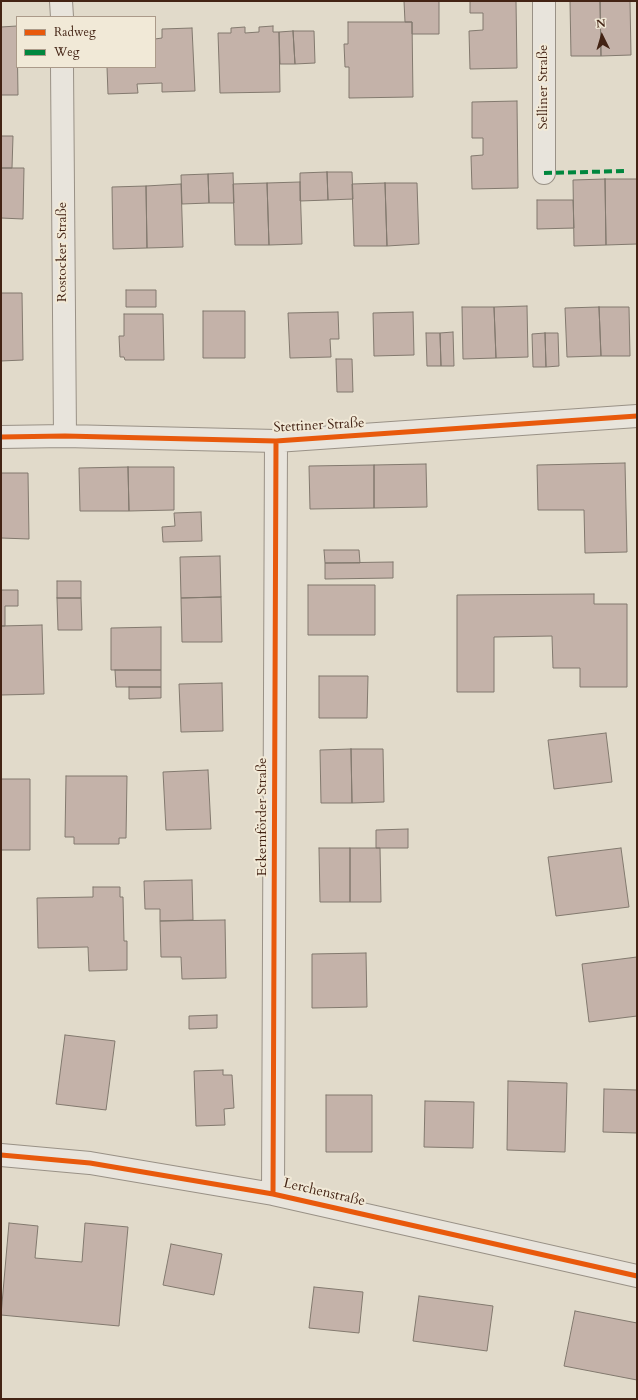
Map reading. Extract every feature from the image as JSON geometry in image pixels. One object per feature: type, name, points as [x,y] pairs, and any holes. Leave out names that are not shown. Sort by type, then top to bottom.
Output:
[{"type":"street","points":[[61,1],[62,16]]},
{"type":"street","name":"Selliner Straße","points":[[544,1],[544,173]]},
{"type":"street","name":"Rostocker Straße","points":[[62,68],[65,436]]},
{"type":"street","name":"Stettiner Straße","points":[[1,437],[65,436],[276,441],[637,416]]},
{"type":"street","name":"Eckernförder Straße","points":[[273,1194],[276,441]]},
{"type":"street","name":"Lerchenstraße","points":[[1,1155],[90,1163],[273,1194],[637,1276]]},
{"type":"building","points":[[404,1],[439,1],[439,34],[412,34],[412,22],[405,22]]},
{"type":"building","points":[[470,1],[516,1],[517,68],[470,69],[469,31],[483,30],[483,13],[470,13]]},
{"type":"building","points":[[570,1],[600,1],[601,56],[571,56]]},
{"type":"building","points":[[600,1],[630,1],[631,55],[601,56]]},
{"type":"building","points":[[348,22],[412,22],[413,97],[349,98],[349,67],[345,67],[344,44],[348,44]]},
{"type":"building","points":[[16,26],[16,68],[18,68],[18,95],[1,95],[1,27]]},
{"type":"building","points":[[273,26],[273,32],[279,32],[280,92],[220,93],[218,33],[231,33],[231,28],[245,27],[245,33],[259,32],[259,27]]},
{"type":"building","points":[[192,28],[195,91],[162,92],[162,83],[137,84],[138,93],[108,94],[107,68],[156,68],[156,39],[162,38],[162,29]]},
{"type":"building","points":[[293,31],[314,31],[315,63],[295,64]]},
{"type":"building","points":[[293,31],[295,64],[280,64],[279,32]]},
{"type":"building","points":[[517,101],[518,188],[472,189],[471,156],[483,155],[483,138],[472,138],[472,102]]},
{"type":"building","points":[[1,136],[13,136],[12,168],[1,168]]},
{"type":"building","points":[[1,168],[24,168],[23,219],[1,218]]},
{"type":"building","points":[[327,172],[328,200],[300,201],[300,173]]},
{"type":"building","points":[[327,172],[352,172],[353,199],[328,200]]},
{"type":"building","points":[[233,173],[234,203],[209,203],[208,174]]},
{"type":"building","points":[[208,174],[209,203],[182,204],[181,175]]},
{"type":"building","points":[[605,179],[606,245],[574,246],[573,180]]},
{"type":"building","points":[[605,179],[637,179],[637,244],[606,245]]},
{"type":"building","points":[[300,182],[302,244],[269,245],[267,183]]},
{"type":"building","points":[[267,183],[269,245],[235,245],[233,184]]},
{"type":"building","points":[[385,183],[387,246],[354,246],[352,184]]},
{"type":"building","points":[[385,183],[417,183],[419,244],[387,246]]},
{"type":"building","points":[[181,184],[183,247],[147,248],[146,186]]},
{"type":"building","points":[[146,186],[147,248],[113,249],[112,187]]},
{"type":"building","points":[[537,200],[573,200],[574,228],[537,229]]},
{"type":"building","points":[[126,290],[156,290],[156,307],[126,307]]},
{"type":"building","points":[[1,293],[22,293],[23,360],[1,361]]},
{"type":"building","points":[[527,306],[528,357],[496,358],[494,307]]},
{"type":"building","points":[[462,307],[494,307],[496,358],[463,359]]},
{"type":"building","points":[[599,307],[601,356],[567,357],[565,308]]},
{"type":"building","points":[[599,307],[629,307],[630,356],[601,356]]},
{"type":"building","points":[[203,311],[245,311],[245,358],[203,358]]},
{"type":"building","points":[[338,312],[339,339],[330,339],[331,357],[290,358],[288,313]]},
{"type":"building","points":[[413,312],[414,355],[374,356],[373,313]]},
{"type":"building","points":[[124,314],[163,314],[164,360],[125,360],[124,357],[120,357],[119,336],[124,336]]},
{"type":"building","points":[[453,332],[454,366],[441,366],[440,333]]},
{"type":"building","points":[[426,333],[440,333],[441,366],[427,366]]},
{"type":"building","points":[[545,333],[558,333],[559,366],[546,367]]},
{"type":"building","points":[[545,333],[546,367],[533,367],[532,334]]},
{"type":"building","points":[[336,359],[352,359],[353,392],[337,392]]},
{"type":"building","points":[[625,463],[627,552],[585,553],[584,510],[538,510],[537,465]]},
{"type":"building","points":[[426,464],[427,507],[374,508],[374,465]]},
{"type":"building","points":[[374,465],[374,508],[310,509],[309,466]]},
{"type":"building","points":[[128,467],[129,511],[80,511],[79,468]]},
{"type":"building","points":[[128,467],[174,467],[174,510],[129,511]]},
{"type":"building","points":[[1,473],[28,473],[29,539],[1,538]]},
{"type":"building","points":[[201,512],[202,541],[163,542],[162,527],[175,526],[174,513]]},
{"type":"building","points":[[324,550],[359,550],[360,563],[325,563]]},
{"type":"building","points":[[220,556],[221,597],[181,598],[180,557]]},
{"type":"building","points":[[393,562],[393,578],[325,579],[325,563]]},
{"type":"building","points":[[57,581],[81,581],[81,598],[57,598]]},
{"type":"building","points":[[308,585],[375,585],[375,635],[308,635]]},
{"type":"building","points":[[1,590],[18,590],[18,606],[5,606],[5,626],[1,626]]},
{"type":"building","points":[[594,594],[594,604],[627,604],[627,687],[580,687],[580,668],[553,668],[552,636],[494,637],[494,692],[457,692],[457,595]]},
{"type":"building","points":[[221,597],[222,642],[182,642],[181,598]]},
{"type":"building","points":[[57,598],[81,598],[82,630],[58,630]]},
{"type":"building","points":[[42,625],[44,694],[1,695],[1,626]]},
{"type":"building","points":[[161,627],[161,670],[111,670],[111,628]]},
{"type":"building","points":[[115,670],[161,670],[161,687],[116,687]]},
{"type":"building","points":[[319,676],[368,676],[367,718],[319,718]]},
{"type":"building","points":[[222,683],[223,731],[181,732],[179,684]]},
{"type":"building","points":[[129,687],[161,687],[161,698],[129,699]]},
{"type":"building","points":[[606,733],[612,782],[554,789],[548,740]]},
{"type":"building","points":[[351,749],[352,803],[321,803],[320,750]]},
{"type":"building","points":[[351,749],[383,749],[384,802],[352,803]]},
{"type":"building","points":[[208,770],[211,829],[166,830],[163,772]]},
{"type":"building","points":[[66,776],[127,776],[126,838],[119,838],[119,844],[74,844],[74,837],[65,837]]},
{"type":"building","points":[[1,779],[30,779],[30,850],[1,850]]},
{"type":"building","points":[[408,829],[408,848],[376,848],[376,830]]},
{"type":"building","points":[[319,848],[350,848],[350,902],[320,902]]},
{"type":"building","points":[[350,848],[380,848],[381,902],[350,902]]},
{"type":"building","points":[[621,848],[629,907],[556,916],[548,857]]},
{"type":"building","points":[[192,880],[193,920],[160,921],[160,909],[145,909],[144,881]]},
{"type":"building","points":[[93,887],[120,887],[120,897],[123,897],[124,941],[127,941],[127,970],[89,971],[88,947],[38,948],[37,898],[93,897]]},
{"type":"building","points":[[225,920],[226,978],[182,979],[181,957],[161,957],[160,921]]},
{"type":"building","points":[[366,953],[367,1007],[312,1008],[312,954]]},
{"type":"building","points":[[637,957],[637,1016],[589,1022],[582,964]]},
{"type":"building","points":[[217,1015],[217,1028],[189,1029],[189,1016]]},
{"type":"building","points":[[65,1035],[115,1041],[106,1110],[56,1104]]},
{"type":"building","points":[[223,1070],[223,1075],[232,1075],[234,1108],[224,1109],[225,1125],[196,1126],[194,1071]]},
{"type":"building","points":[[508,1081],[567,1083],[565,1152],[507,1150]]},
{"type":"building","points":[[604,1089],[637,1090],[637,1133],[603,1132]]},
{"type":"building","points":[[326,1095],[372,1095],[372,1152],[326,1152]]},
{"type":"building","points":[[425,1101],[474,1102],[473,1148],[424,1147]]},
{"type":"building","points":[[9,1223],[38,1226],[35,1258],[82,1262],[85,1223],[128,1227],[119,1326],[1,1315]]},
{"type":"building","points":[[171,1244],[222,1254],[214,1295],[163,1285]]},
{"type":"building","points":[[314,1287],[363,1292],[359,1333],[309,1328]]},
{"type":"building","points":[[419,1296],[493,1306],[487,1351],[413,1341]]},
{"type":"building","points":[[575,1311],[637,1323],[637,1380],[564,1366]]},
{"type":"marked path","points":[[544,173],[627,171]]},
{"type":"cycle path","points":[[1,437],[65,436],[276,441],[637,416]]},
{"type":"cycle path","points":[[273,1194],[276,441]]},
{"type":"cycle path","points":[[1,1155],[90,1163],[273,1194],[637,1276]]}]
